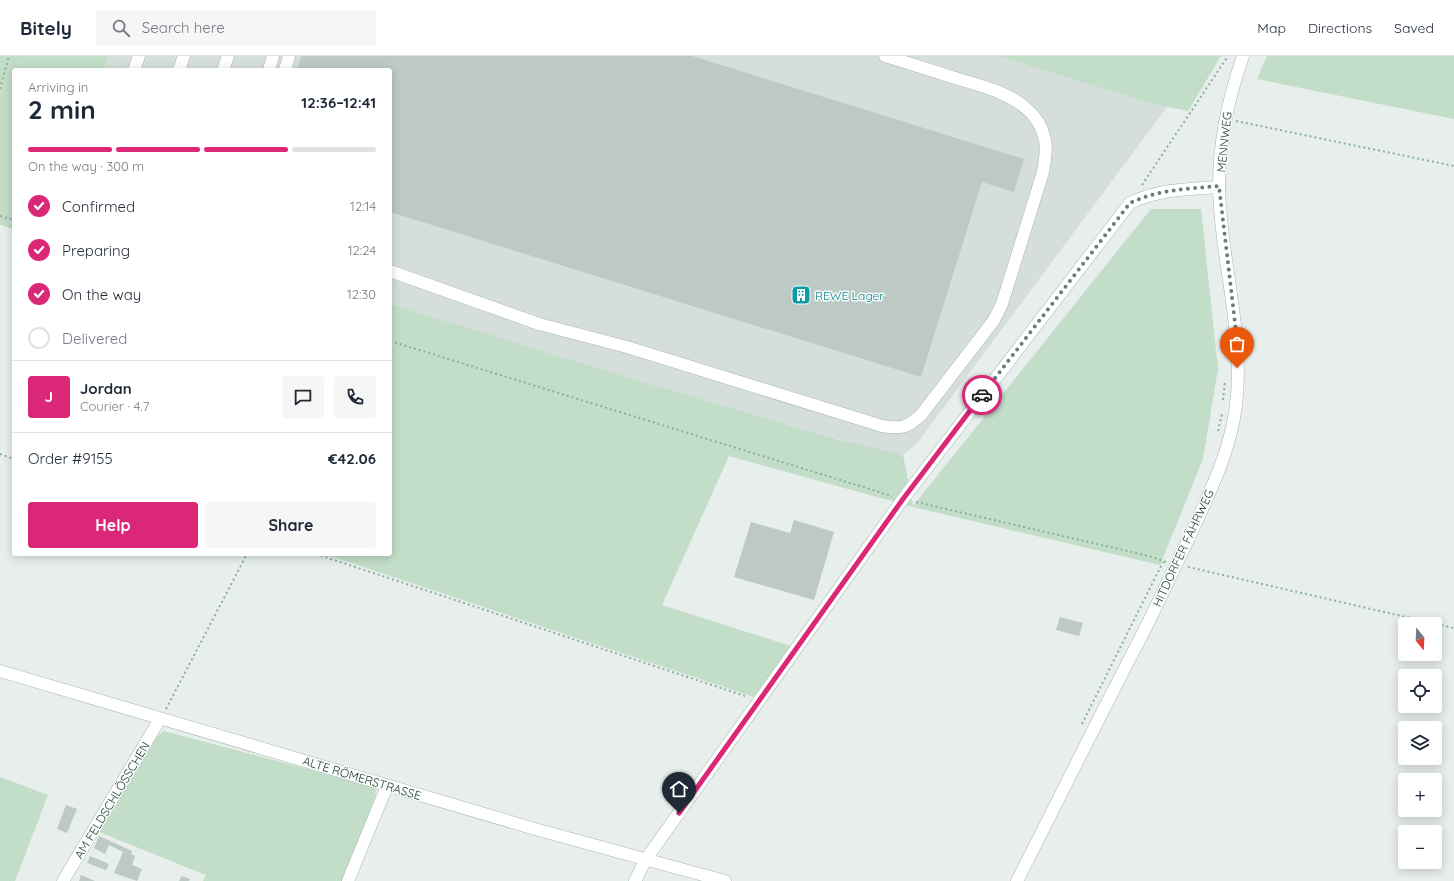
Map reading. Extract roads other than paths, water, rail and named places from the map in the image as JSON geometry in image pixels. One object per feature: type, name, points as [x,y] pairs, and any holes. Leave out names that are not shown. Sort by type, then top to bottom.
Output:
[{"type":"street","points":[[135,68],[139,56]]},
{"type":"street","points":[[180,68],[184,56]]},
{"type":"street","points":[[224,68],[228,56]]},
{"type":"street","points":[[270,68],[273,56]]},
{"type":"street","points":[[286,68],[289,56]]},
{"type":"street","points":[[392,272],[539,324],[627,347],[882,426],[897,428],[905,427],[922,415],[994,320],[1002,304],[1043,172],[1046,156],[1043,133],[1036,120],[1028,110],[1014,100],[992,90],[885,56]]},
{"type":"street","name":"MENNWEG","points":[[635,881],[646,859],[903,499],[1130,203],[1143,196],[1171,190],[1219,186],[1221,140],[1225,118],[1230,94],[1243,56]]},
{"type":"street","name":"HITDORFER FÄHRWEG","points":[[1017,881],[1178,564],[1218,474],[1227,445],[1234,418],[1238,381],[1237,340],[1219,186]]},
{"type":"street","name":"ALTE RÖMERSTRASSE","points":[[0,671],[535,829],[725,881]]},
{"type":"street","name":"AM FELDSCHLÖSSCHEN","points":[[63,881],[160,719]]},
{"type":"street","points":[[348,881],[387,786]]},
{"type":"place","name":"REWE Lager","points":[[801,295]]}]
